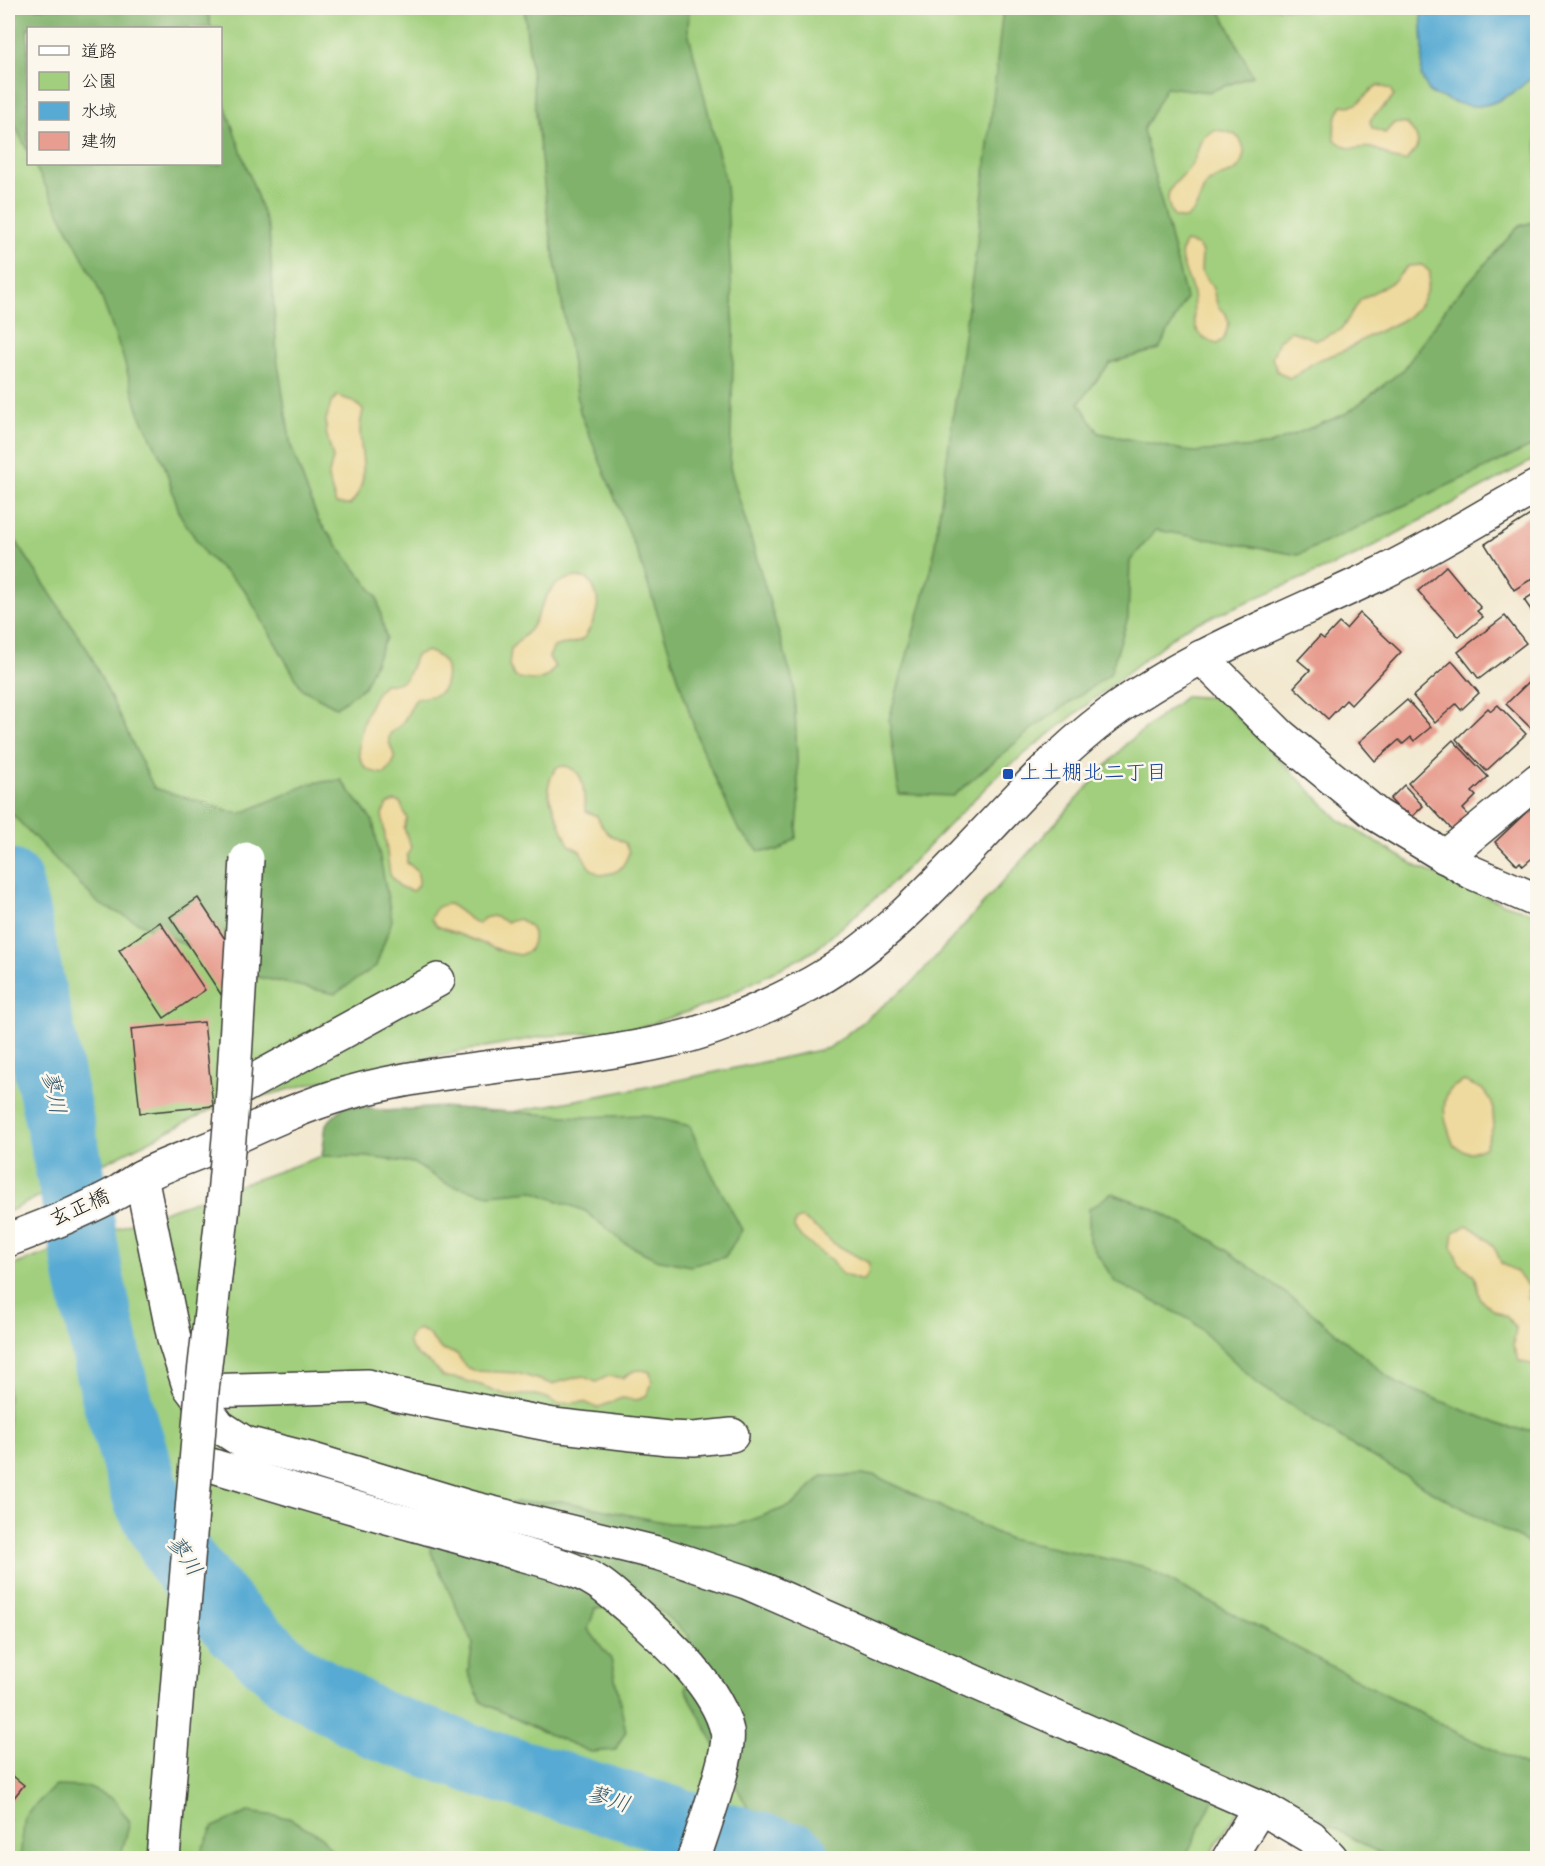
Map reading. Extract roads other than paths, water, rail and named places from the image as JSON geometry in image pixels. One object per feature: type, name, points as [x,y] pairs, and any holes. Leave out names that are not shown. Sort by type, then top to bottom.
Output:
[{"type":"street","name":"玄正橋","points":[[8,1240],[282,1116],[345,1094],[432,1076],[611,1052],[676,1040],[740,1017],[804,987],[856,954],[903,916],[1003,812],[1105,718],[1154,684],[1202,657],[1383,572],[1538,486]]},
{"type":"street","points":[[1202,657],[1281,736],[1377,815],[1470,872],[1538,901]]},
{"type":"street","points":[[1445,857],[1538,780]]},
{"type":"street","points":[[163,1858],[202,1391],[223,1207],[247,859]]},
{"type":"street","points":[[232,1092],[438,980]]},
{"type":"street","points":[[130,1184],[189,1386],[219,1426],[244,1443],[313,1460],[468,1507],[661,1554],[746,1582],[1260,1807],[1311,1837],[1331,1858]]},
{"type":"street","points":[[202,1391],[368,1386],[410,1398],[553,1425],[668,1438],[694,1439],[732,1435]]},
{"type":"street","points":[[197,1461],[536,1558],[573,1570],[598,1583],[680,1656],[704,1684],[727,1731],[728,1741],[721,1770],[694,1858]]},
{"type":"street","points":[[1229,1858],[1260,1807]]},
{"type":"water","points":[[1421,8],[1537,8],[1537,76],[1502,99],[1482,106],[1463,105],[1430,93],[1421,76],[1423,50]]},
{"type":"waterway","name":"蓼川","points":[[8,883],[116,1397],[148,1500],[182,1562],[238,1628],[295,1679],[376,1724],[487,1764],[796,1858]]},
{"type":"place","name":"上土棚北二丁目","points":[[1008,774]]}]
